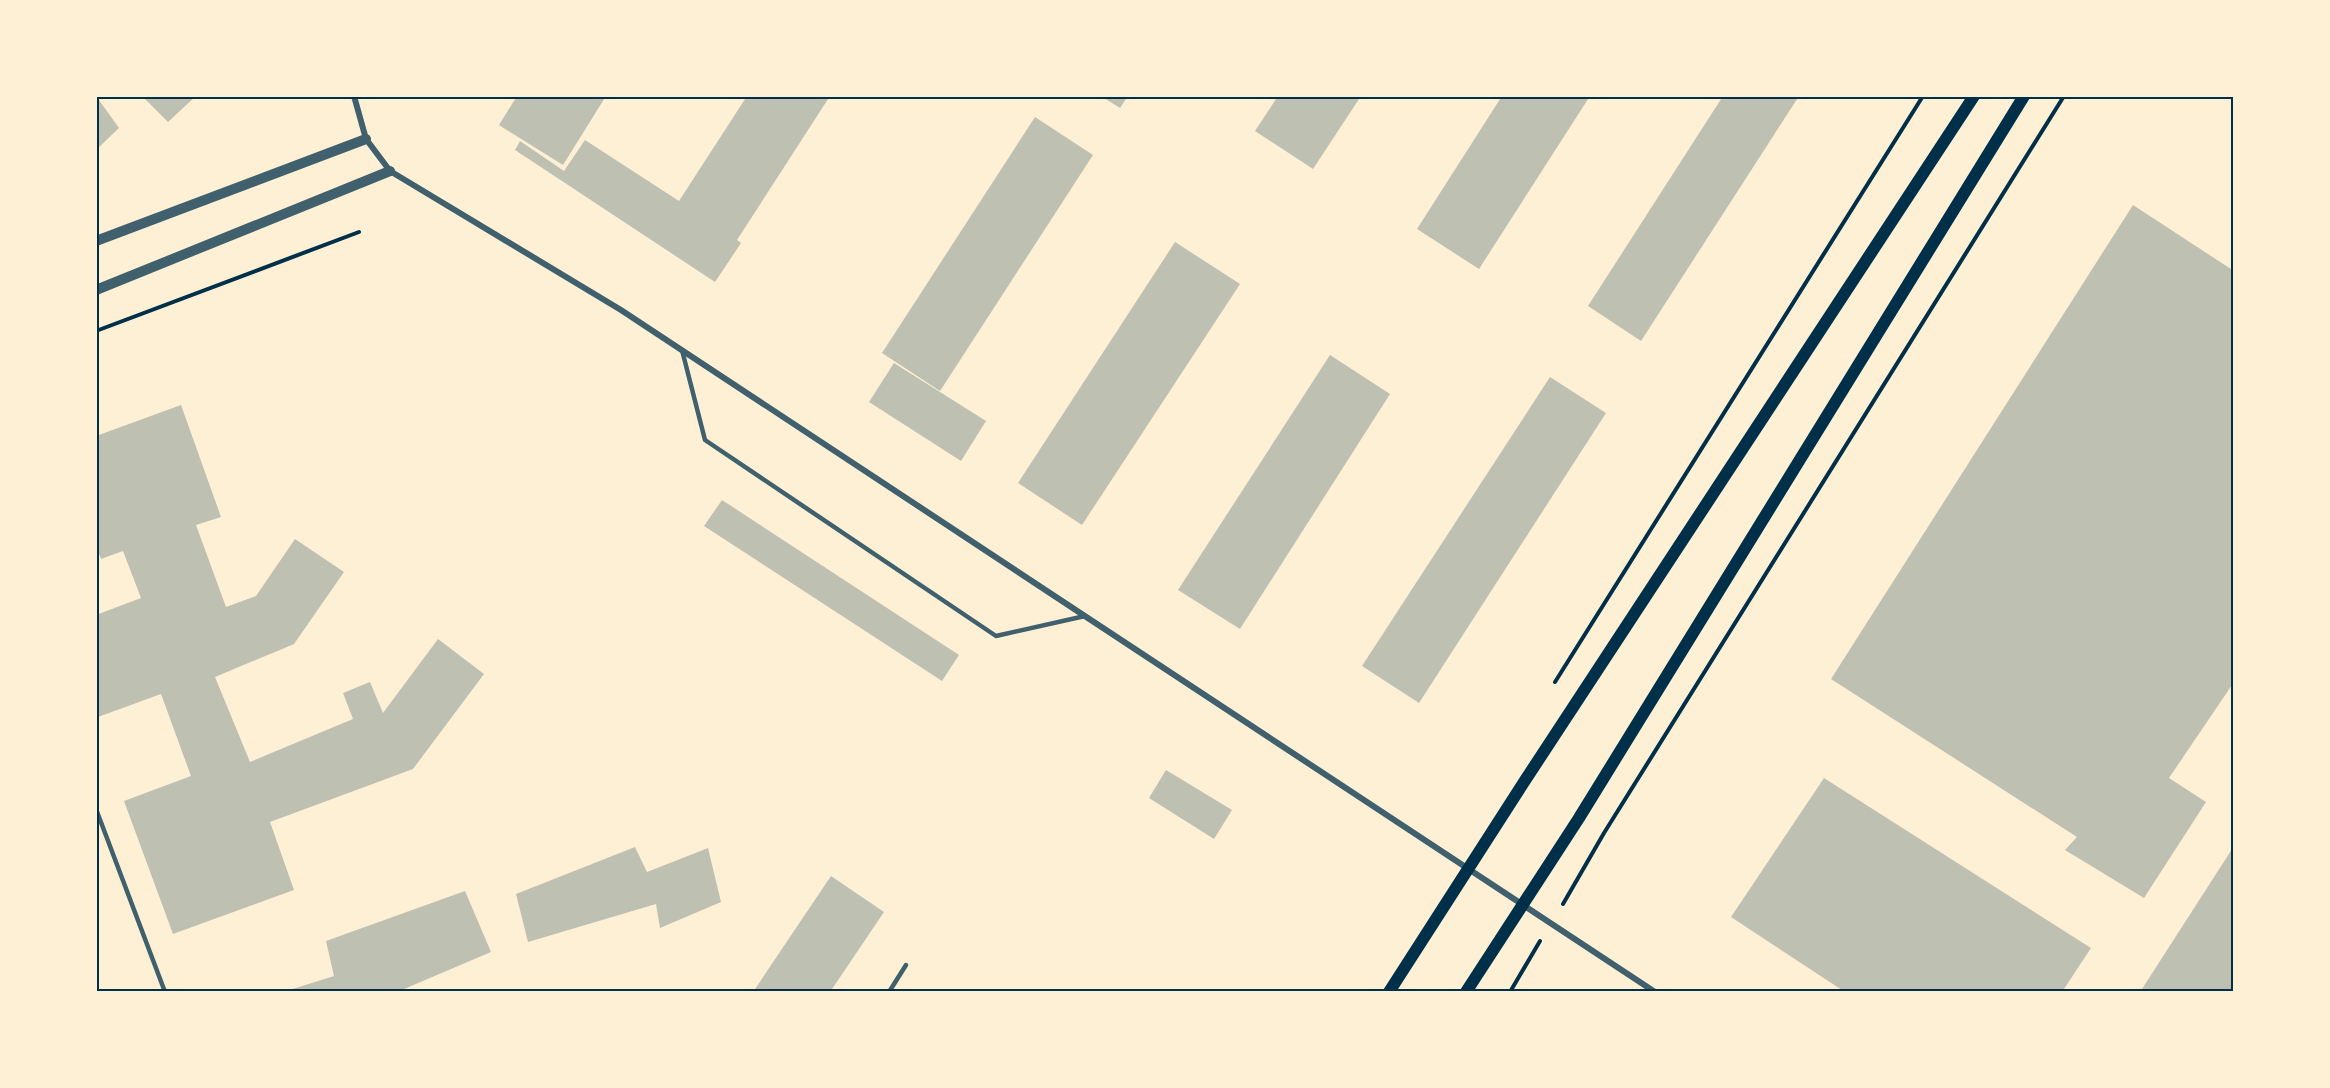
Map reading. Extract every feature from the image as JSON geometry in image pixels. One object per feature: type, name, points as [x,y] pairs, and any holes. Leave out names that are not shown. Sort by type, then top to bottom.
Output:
[{"type":"main road","points":[[1389,992],[1974,96]]},
{"type":"main road","points":[[1466,992],[1579,818],[2025,96]]},
{"type":"street","points":[[354,96],[366,139],[390,171],[621,310],[1655,992]]},
{"type":"street","points":[[96,241],[366,139]]},
{"type":"street","points":[[96,290],[390,171]]},
{"type":"lane","points":[[682,350],[705,440],[996,636],[1085,616]]},
{"type":"lane","points":[[96,809],[165,992]]},
{"type":"lane","points":[[889,992],[906,965]]},
{"type":"path","points":[[1552,688],[1923,96]]},
{"type":"path","points":[[1510,992],[1610,823],[2064,96]]},
{"type":"path","points":[[96,331],[359,231]]},
{"type":"building","points":[[96,96],[119,128],[96,150]]},
{"type":"building","points":[[142,96],[196,96],[168,122]]},
{"type":"building","points":[[517,96],[606,96],[563,165],[499,125]]},
{"type":"building","points":[[747,96],[830,96],[737,240],[741,243],[715,282],[515,150],[520,141],[564,171],[585,140],[679,201]]},
{"type":"building","points":[[1101,96],[1128,96],[1120,108]]},
{"type":"building","points":[[1278,96],[1361,96],[1313,169],[1255,131]]},
{"type":"building","points":[[1502,96],[1590,96],[1479,269],[1417,229]]},
{"type":"building","points":[[1723,96],[1799,96],[1641,341],[1588,306]]},
{"type":"building","points":[[1035,117],[1093,155],[940,391],[882,353]]},
{"type":"building","points":[[2133,205],[2234,271],[2234,682],[2169,778],[2206,802],[2144,898],[2065,850],[2077,837],[1831,679]]},
{"type":"building","points":[[1175,242],[1240,284],[1082,525],[1018,483]]},
{"type":"building","points":[[1330,355],[1390,394],[1240,629],[1178,590]]},
{"type":"building","points":[[894,363],[986,421],[961,461],[869,402]]},
{"type":"building","points":[[1550,377],[1606,413],[1419,703],[1362,666]]},
{"type":"building","points":[[181,405],[221,517],[196,525],[226,607],[256,596],[295,539],[344,572],[294,644],[215,677],[250,762],[353,719],[343,693],[370,682],[383,713],[438,639],[484,674],[413,769],[270,822],[294,890],[173,934],[124,801],[191,776],[161,694],[98,717],[96,710],[96,615],[141,598],[123,551],[101,559],[96,546],[96,436]]},
{"type":"building","points":[[722,500],[959,655],[942,681],[704,526]]},
{"type":"building","points":[[1166,770],[1232,810],[1214,839],[1149,798]]},
{"type":"building","points":[[1824,778],[2091,948],[2062,992],[1845,992],[1731,917]]},
{"type":"building","points":[[2234,846],[2234,992],[2147,992],[2142,989]]},
{"type":"building","points":[[635,847],[647,872],[708,848],[721,902],[660,928],[656,904],[528,942],[516,894]]},
{"type":"building","points":[[831,876],[884,912],[830,992],[753,992]]},
{"type":"building","points":[[465,891],[491,952],[397,992],[283,992],[334,976],[326,941]]}]
